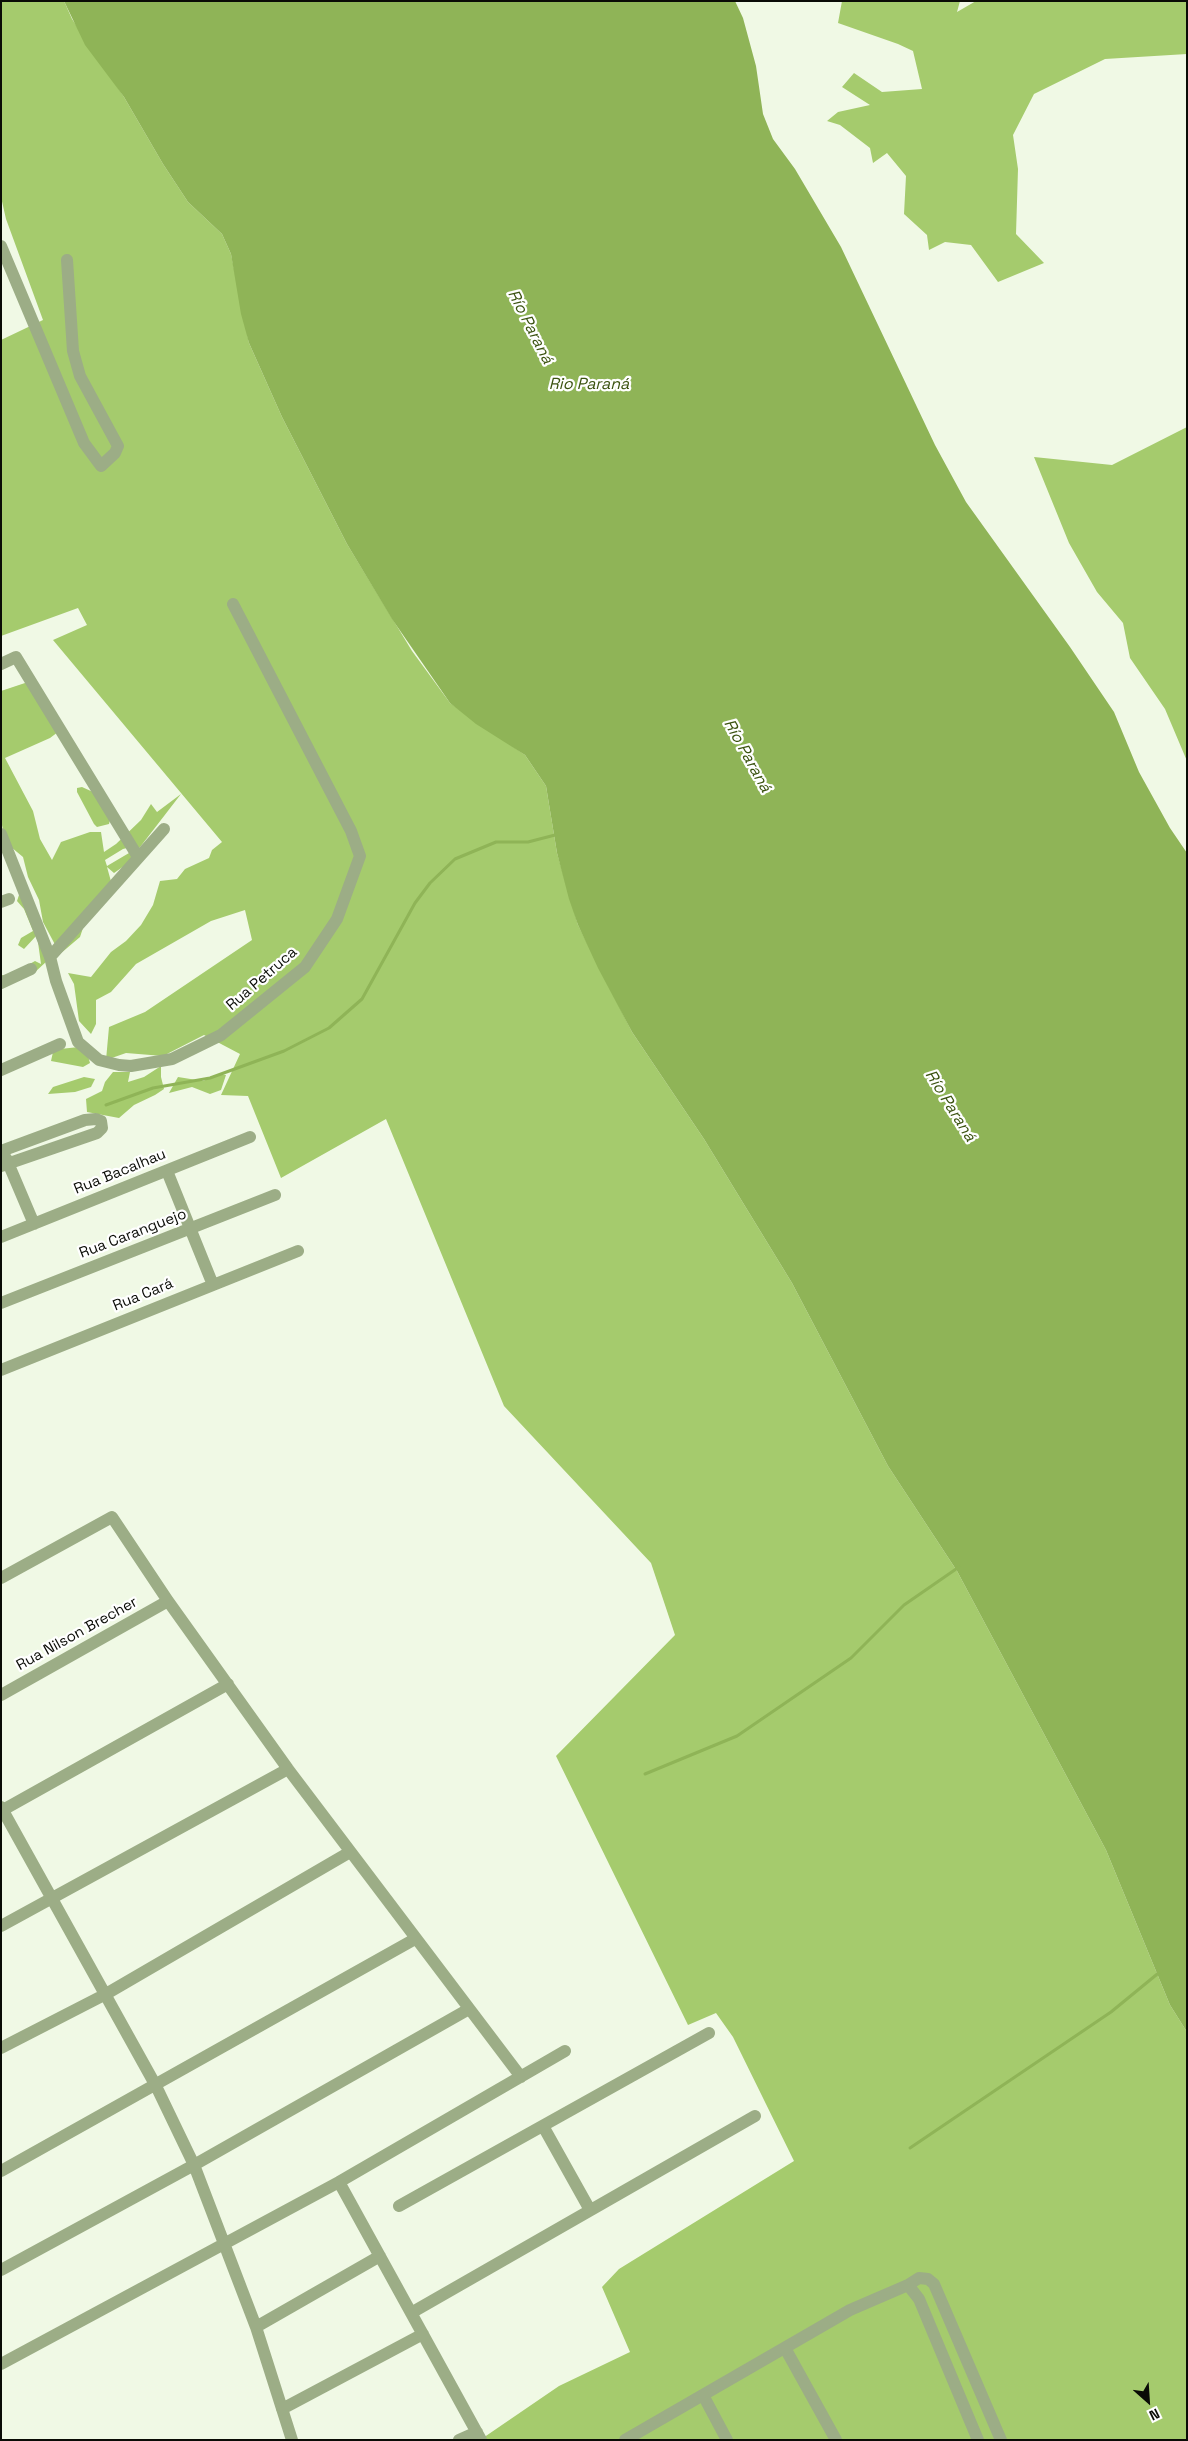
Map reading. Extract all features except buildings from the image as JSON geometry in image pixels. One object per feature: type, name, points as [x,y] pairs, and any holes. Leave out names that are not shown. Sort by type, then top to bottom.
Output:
[{"type":"street","points":[[1,246],[84,443],[101,466],[115,453],[118,446],[80,376],[73,351],[67,260]]},
{"type":"street","name":"Rua Petruca","points":[[1,834],[50,957],[78,1042],[99,1060],[131,1066],[172,1060],[221,1035],[305,967],[337,919],[360,856],[351,831],[233,604]]},
{"type":"street","points":[[1,664],[16,657],[138,857]]},
{"type":"street","points":[[50,957],[164,830]]},
{"type":"street","points":[[1,983],[30,969]]},
{"type":"street","points":[[1,1070],[60,1044]]},
{"type":"street","points":[[4,1165],[97,1133],[102,1128],[100,1121],[96,1119],[85,1120],[2,1149],[4,1165],[34,1224]]},
{"type":"street","name":"Rua Bacalhau","points":[[1,1237],[250,1137]]},
{"type":"street","points":[[167,1171],[213,1285]]},
{"type":"street","name":"Rua Caranguejo","points":[[1,1303],[275,1195]]},
{"type":"street","name":"Rua Cará","points":[[1,1370],[298,1251]]},
{"type":"street","points":[[1,1578],[112,1517],[168,1601],[288,1769],[521,2077]]},
{"type":"street","name":"Rua Nilson Brecher","points":[[1,1695],[168,1601]]},
{"type":"street","points":[[228,1684],[2,1810],[156,2086],[194,2165],[256,2327],[292,2440]]},
{"type":"street","points":[[1,1926],[288,1769]]},
{"type":"street","points":[[1,2048],[106,1994],[350,1852]]},
{"type":"street","points":[[1,2171],[156,2086],[415,1939]]},
{"type":"street","points":[[1,2270],[194,2165],[469,2009]]},
{"type":"street","points":[[399,2206],[709,2032]]},
{"type":"street","points":[[1,2364],[339,2182],[564,2051]]},
{"type":"street","points":[[411,2313],[755,2116]]},
{"type":"street","points":[[543,2126],[590,2210]]},
{"type":"street","points":[[339,2182],[479,2436],[458,2440]]},
{"type":"street","points":[[256,2327],[380,2256]]},
{"type":"street","points":[[625,2440],[850,2310],[923,2278],[934,2284],[1001,2440]]},
{"type":"street","points":[[908,2285],[919,2298],[978,2440]]},
{"type":"street","points":[[282,2409],[423,2334]]},
{"type":"street","points":[[785,2348],[836,2440]]},
{"type":"street","points":[[702,2395],[727,2440]]},
{"type":"shaded area","points":[[1,1],[64,1],[72,19],[124,97],[163,164],[188,202],[222,234],[231,254],[249,343],[282,417],[347,544],[412,651],[450,703],[525,755],[546,786],[557,853],[578,925],[632,1032],[704,1139],[792,1283],[888,1466],[957,1571],[1106,1850],[1170,2005],[1187,2032],[1187,2440],[480,2440],[559,2386],[630,2352],[602,2287],[619,2269],[794,2161],[733,2037],[716,2013],[688,2025],[556,1756],[675,1635],[651,1563],[504,1406],[386,1119],[281,1178],[248,1096],[221,1095],[240,1054],[204,1035],[163,1056],[126,1053],[106,1060],[109,1027],[145,1012],[252,940],[245,910],[211,921],[136,964],[111,992],[96,1000],[96,1024],[91,1034],[79,1021],[74,984],[68,973],[91,977],[111,952],[126,941],[141,925],[153,905],[160,881],[177,879],[185,869],[209,858],[212,850],[222,842],[53,640],[87,625],[78,608],[1,636],[1,340],[43,320],[6,219],[1,197]]},
{"type":"shaded area","points":[[842,1],[960,1],[957,12],[976,1],[1187,1],[1187,54],[1105,59],[1034,94],[1013,135],[1018,169],[1016,234],[1044,263],[998,282],[971,245],[945,242],[929,250],[927,235],[904,214],[906,176],[887,153],[873,163],[870,148],[840,125],[827,121],[838,112],[870,105],[842,87],[854,73],[882,92],[922,89],[913,51],[838,23]]},
{"type":"shaded area","points":[[1187,427],[1187,761],[1165,709],[1130,658],[1123,623],[1097,592],[1069,543],[1034,457],[1112,465]]},
{"type":"shaded area","points":[[28,682],[58,732],[50,738],[5,758],[33,811],[40,839],[52,860],[61,842],[90,832],[101,832],[104,852],[116,844],[141,820],[151,804],[157,812],[181,794],[127,864],[114,873],[107,867],[112,885],[84,925],[80,937],[60,954],[43,922],[39,900],[28,877],[23,857],[11,847],[4,835],[1,820],[1,691]],"holes":[[[127,848],[129,853],[107,866],[105,860],[123,849]]]},
{"type":"shaded area","points":[[82,787],[93,792],[110,820],[109,824],[97,827],[94,824],[77,792],[77,788]]},
{"type":"shaded area","points":[[20,892],[23,893],[47,961],[34,973],[1,988],[1,975],[8,976],[35,961],[41,964],[37,935],[24,949],[18,945],[21,938],[33,931],[24,909],[17,901]]},
{"type":"shaded area","points":[[79,1047],[88,1056],[90,1063],[83,1067],[51,1061],[53,1052],[60,1049]]},
{"type":"shaded area","points":[[161,1066],[164,1089],[134,1105],[119,1118],[87,1112],[86,1099],[102,1091],[105,1082],[113,1072],[130,1072],[128,1082],[144,1077]]},
{"type":"shaded area","points":[[220,1074],[226,1075],[221,1090],[210,1094],[192,1087],[169,1093],[178,1077],[203,1081]]},
{"type":"shaded area","points":[[84,1077],[95,1079],[91,1087],[75,1092],[48,1094],[53,1087]]},
{"type":"water","name":"Rio Paraná","points":[[64,1],[735,1],[743,18],[756,66],[763,114],[773,139],[795,169],[841,247],[935,445],[966,502],[1114,712],[1139,772],[1170,828],[1187,853],[1187,2032],[1170,2005],[1106,1850],[957,1571],[888,1466],[792,1283],[704,1139],[632,1032],[598,968],[578,925],[569,899],[557,853],[546,786],[525,755],[476,724],[450,703],[392,619],[347,544],[282,417],[249,343],[241,314],[231,254],[222,234],[188,202],[163,164],[124,97],[85,45]]},
{"type":"waterway","points":[[106,1105],[153,1088],[210,1078],[284,1051],[329,1028],[362,999],[415,903],[430,883],[455,859],[496,842],[528,842],[559,834]]},
{"type":"waterway","points":[[645,1774],[737,1736],[851,1658],[904,1605],[959,1567]]},
{"type":"waterway","points":[[910,2148],[1111,2012],[1161,1971]]},
{"type":"water label","name":"Río Paraná","points":[[530,327]]},
{"type":"water label","name":"Río Paraná","points":[[747,756]]},
{"type":"water label","name":"Río Paraná","points":[[950,1106]]}]
